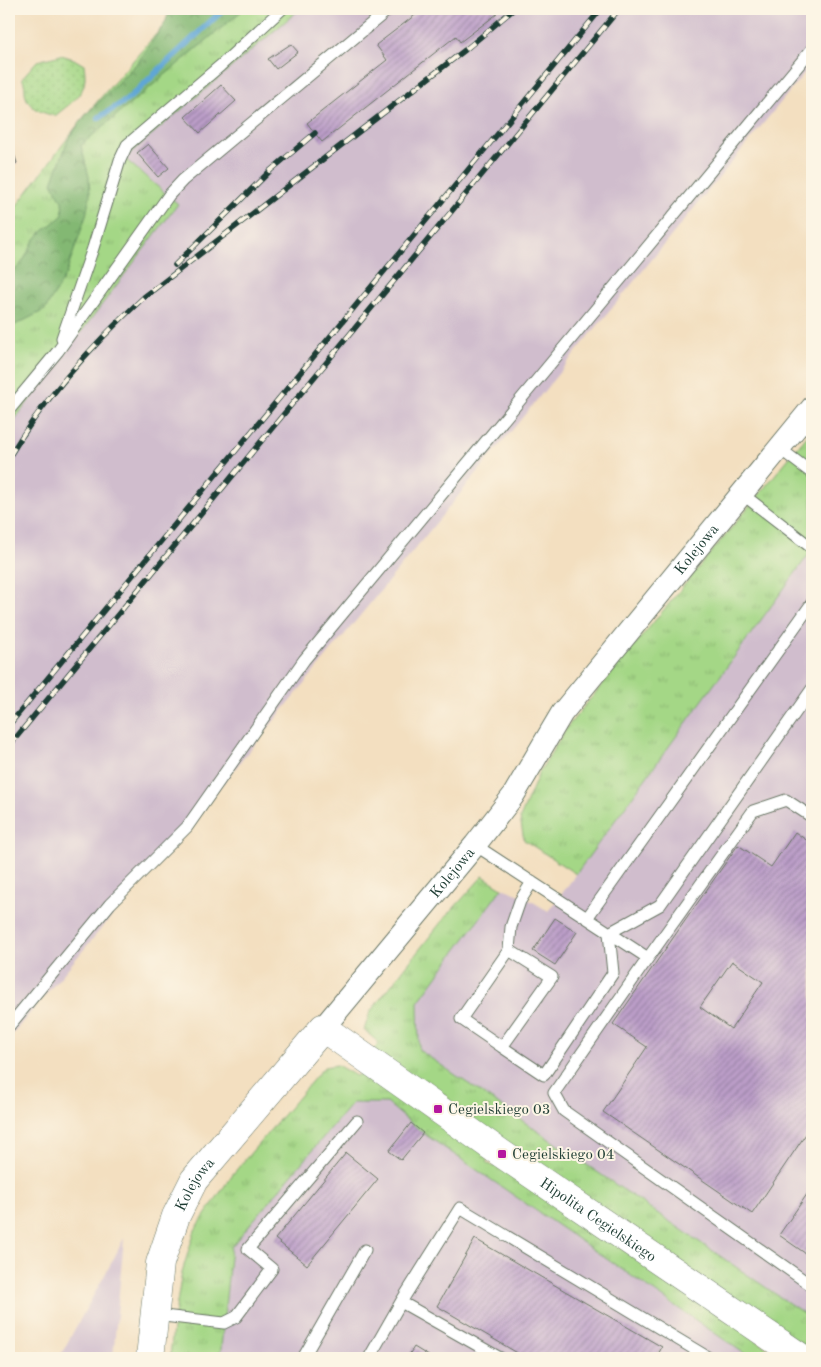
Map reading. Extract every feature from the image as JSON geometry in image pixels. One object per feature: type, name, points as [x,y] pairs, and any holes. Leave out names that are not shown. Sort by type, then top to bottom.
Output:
[{"type":"street","name":"Kolejowa","points":[[150,1358],[160,1263],[176,1216],[194,1180],[475,845],[513,796],[562,713],[812,408]]},
{"type":"street","name":"Hipolita Cegielskiego","points":[[323,1028],[502,1154],[802,1358]]},
{"type":"lane","points":[[58,351],[120,160],[127,145],[220,66],[282,9]]},
{"type":"lane","points":[[9,410],[58,351],[169,195],[183,180],[389,9]]},
{"type":"lane","points":[[9,1026],[110,904],[187,827],[304,660],[812,49]]},
{"type":"lane","points":[[778,448],[812,473]]},
{"type":"lane","points":[[741,494],[812,548]]},
{"type":"lane","points":[[587,918],[812,604]]},
{"type":"lane","points":[[609,933],[660,905],[812,689]]},
{"type":"lane","points":[[812,817],[786,800],[753,811],[554,1093],[564,1111],[812,1286]]},
{"type":"lane","points":[[475,845],[648,958]]},
{"type":"lane","points":[[532,882],[520,901],[511,927],[509,950],[460,1019],[544,1075],[613,973],[609,933]]},
{"type":"lane","points":[[502,1047],[552,977],[509,950]]},
{"type":"lane","points":[[155,1315],[224,1322],[236,1317],[272,1269],[248,1249],[357,1122]]},
{"type":"lane","points":[[370,1358],[401,1302],[460,1208],[709,1358]]},
{"type":"lane","points":[[303,1358],[365,1250]]},
{"type":"lane","points":[[401,1302],[500,1358]]},
{"type":"shaded area","points":[[288,9],[812,9],[812,64],[187,827],[9,1038],[9,427],[143,251],[162,190],[124,158]]},
{"type":"shaded area","points":[[812,550],[812,1319],[419,1050],[418,1002],[502,888],[523,896],[548,911]]},
{"type":"shaded area","points":[[352,1103],[387,1103],[423,1133],[751,1358],[220,1358],[231,1247]]},
{"type":"shaded area","points":[[124,1238],[113,1358],[59,1358],[114,1258]]},
{"type":"green space","points":[[170,9],[244,9],[81,145],[89,177],[90,195],[86,216],[66,274],[45,310],[15,325],[9,331],[9,273],[20,265],[39,235],[63,215],[62,201],[52,183],[68,140],[82,119],[138,62],[165,23]]},
{"type":"green space","points":[[178,9],[300,9],[124,158],[178,204],[9,427],[9,216],[82,119]]},
{"type":"green space","points":[[61,55],[74,59],[84,65],[85,75],[79,95],[55,116],[46,114],[31,105],[26,97],[22,78],[37,61]]},
{"type":"green space","points":[[812,430],[812,550],[576,874],[524,840],[520,818],[540,771],[568,726]]},
{"type":"green space","points":[[483,876],[502,888],[418,1002],[419,1050],[812,1319],[812,1353],[446,1104],[449,1099],[441,1093],[437,1098],[373,1051],[379,1043],[364,1030],[370,1012],[442,921]]},
{"type":"green space","points":[[337,1065],[356,1076],[364,1071],[489,1157],[486,1162],[494,1167],[497,1163],[782,1358],[751,1358],[423,1133],[387,1103],[352,1103],[231,1247],[220,1358],[170,1358],[182,1272],[195,1230],[232,1175],[324,1067]]},
{"type":"building","points":[[423,9],[493,9],[497,14],[460,42],[456,36],[322,142],[307,123],[387,60],[376,45]]},
{"type":"building","points":[[291,44],[298,52],[276,69],[268,59]]},
{"type":"building","points":[[221,85],[236,101],[200,133],[185,117]]},
{"type":"building","points":[[9,138],[17,163],[9,166]]},
{"type":"building","points":[[148,144],[169,168],[158,177],[137,153]]},
{"type":"building","points":[[795,832],[812,844],[812,1125],[752,1214],[603,1112],[647,1047],[613,1024],[738,845],[771,867]],"holes":[[[732,961],[763,982],[731,1029],[700,1007]]]},
{"type":"building","points":[[555,918],[577,932],[555,965],[533,951]]},
{"type":"building","points":[[411,1123],[423,1133],[401,1160],[389,1151]]},
{"type":"building","points":[[346,1153],[378,1179],[307,1265],[275,1239]]},
{"type":"building","points":[[812,1187],[812,1258],[779,1235]]},
{"type":"building","points":[[475,1239],[662,1347],[656,1358],[526,1358],[437,1306]]},
{"type":"building","points":[[414,1347],[432,1358],[407,1358]]},
{"type":"waterway","points":[[98,118],[127,100],[224,9]]},
{"type":"railway","points":[[9,457],[38,413],[70,372],[144,297],[465,50],[514,9]]},
{"type":"railway","points":[[9,725],[601,9]]},
{"type":"railway","points":[[9,746],[619,9]]},
{"type":"railway","points":[[175,265],[271,170],[315,133]]},
{"type":"place","name":"Cegielskiego 03","points":[[438,1109]]},
{"type":"place","name":"Cegielskiego 04","points":[[502,1154]]}]
